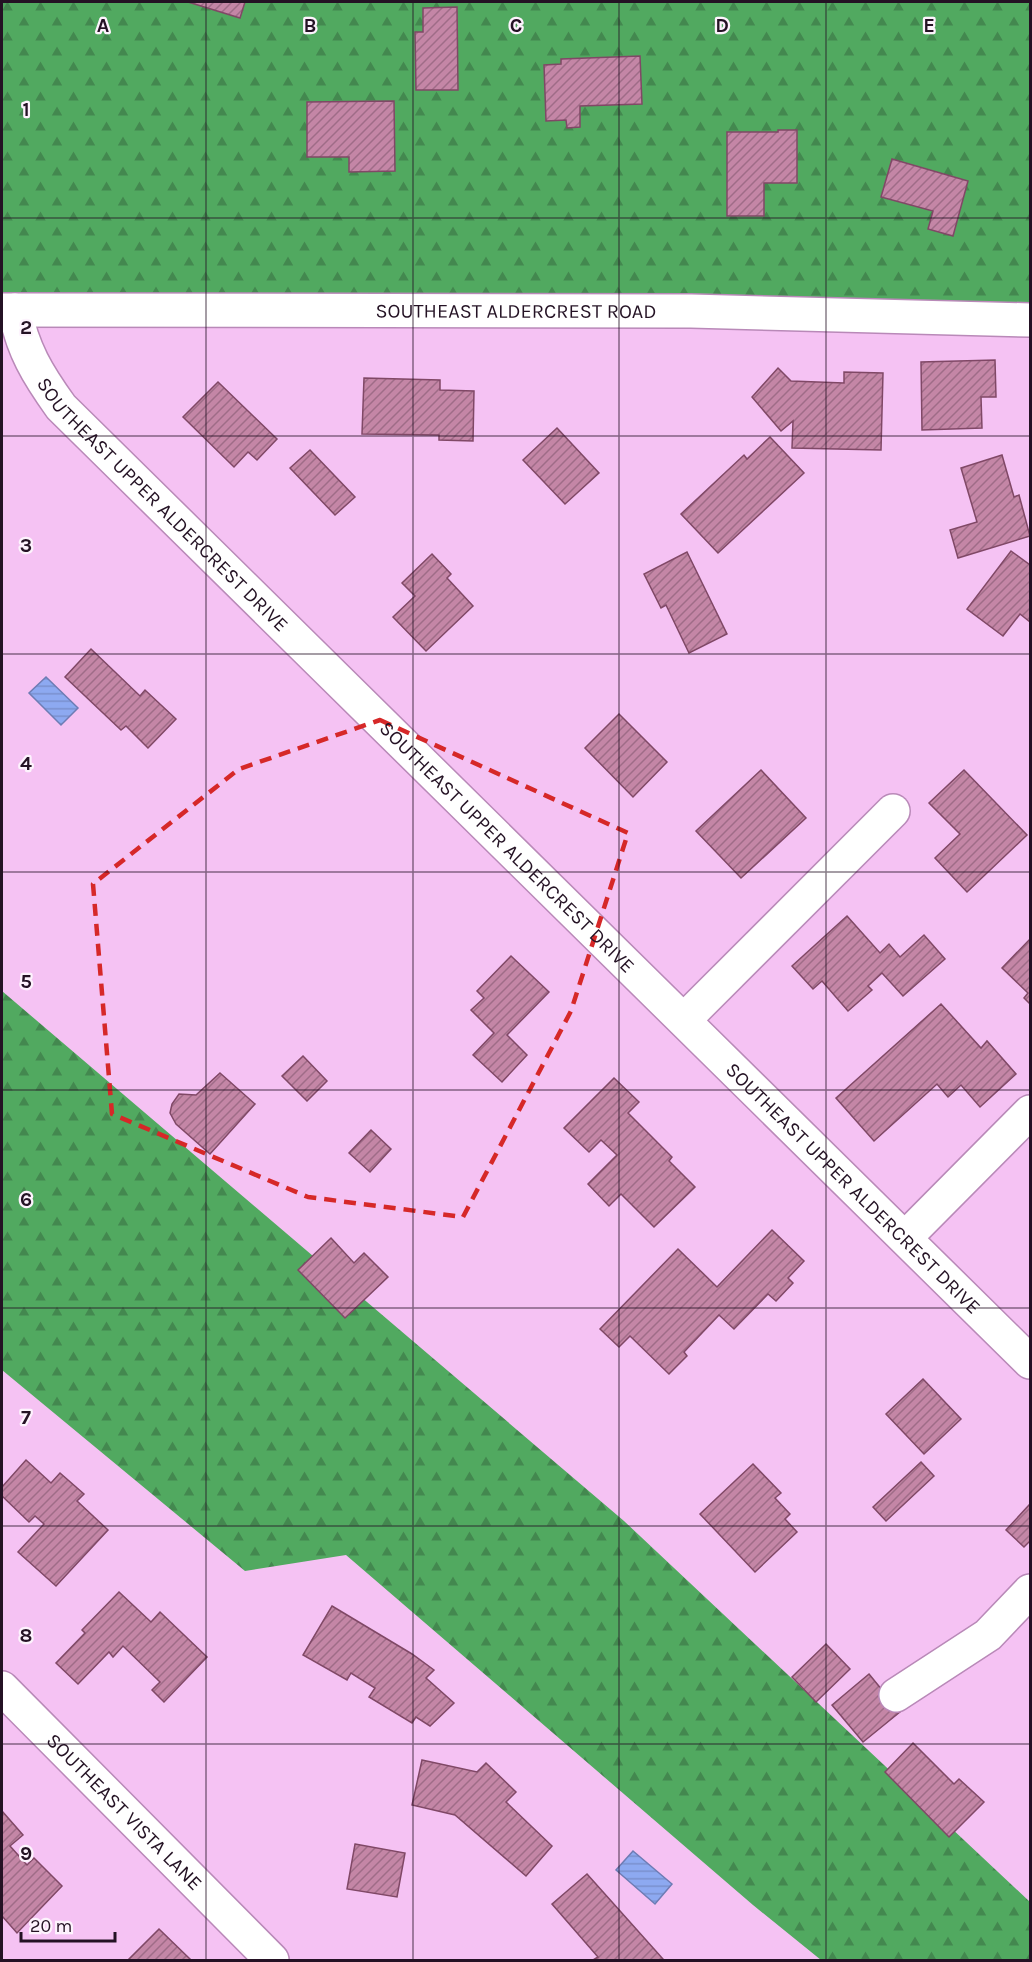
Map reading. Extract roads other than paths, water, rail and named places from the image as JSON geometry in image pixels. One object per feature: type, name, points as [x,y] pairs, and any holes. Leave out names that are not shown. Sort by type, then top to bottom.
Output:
[{"type":"street","name":"SOUTHEAST ALDERCREST ROAD","points":[[8,310],[679,311],[1030,320]]},
{"type":"street","name":"SOUTHEAST UPPER ALDERCREST DRIVE","points":[[8,310],[33,366],[61,407],[1030,1362]]},
{"type":"street","points":[[684,1020],[893,812]]},
{"type":"street","points":[[905,1239],[1030,1112]]},
{"type":"street","points":[[896,1695],[988,1635],[1030,1591]]},
{"type":"street","name":"SOUTHEAST VISTA LANE","points":[[7,1705],[272,1960]]},
{"type":"water","points":[[46,677],[78,708],[61,725],[29,693]]},
{"type":"water","points":[[633,1851],[672,1884],[655,1904],[616,1870]]}]
